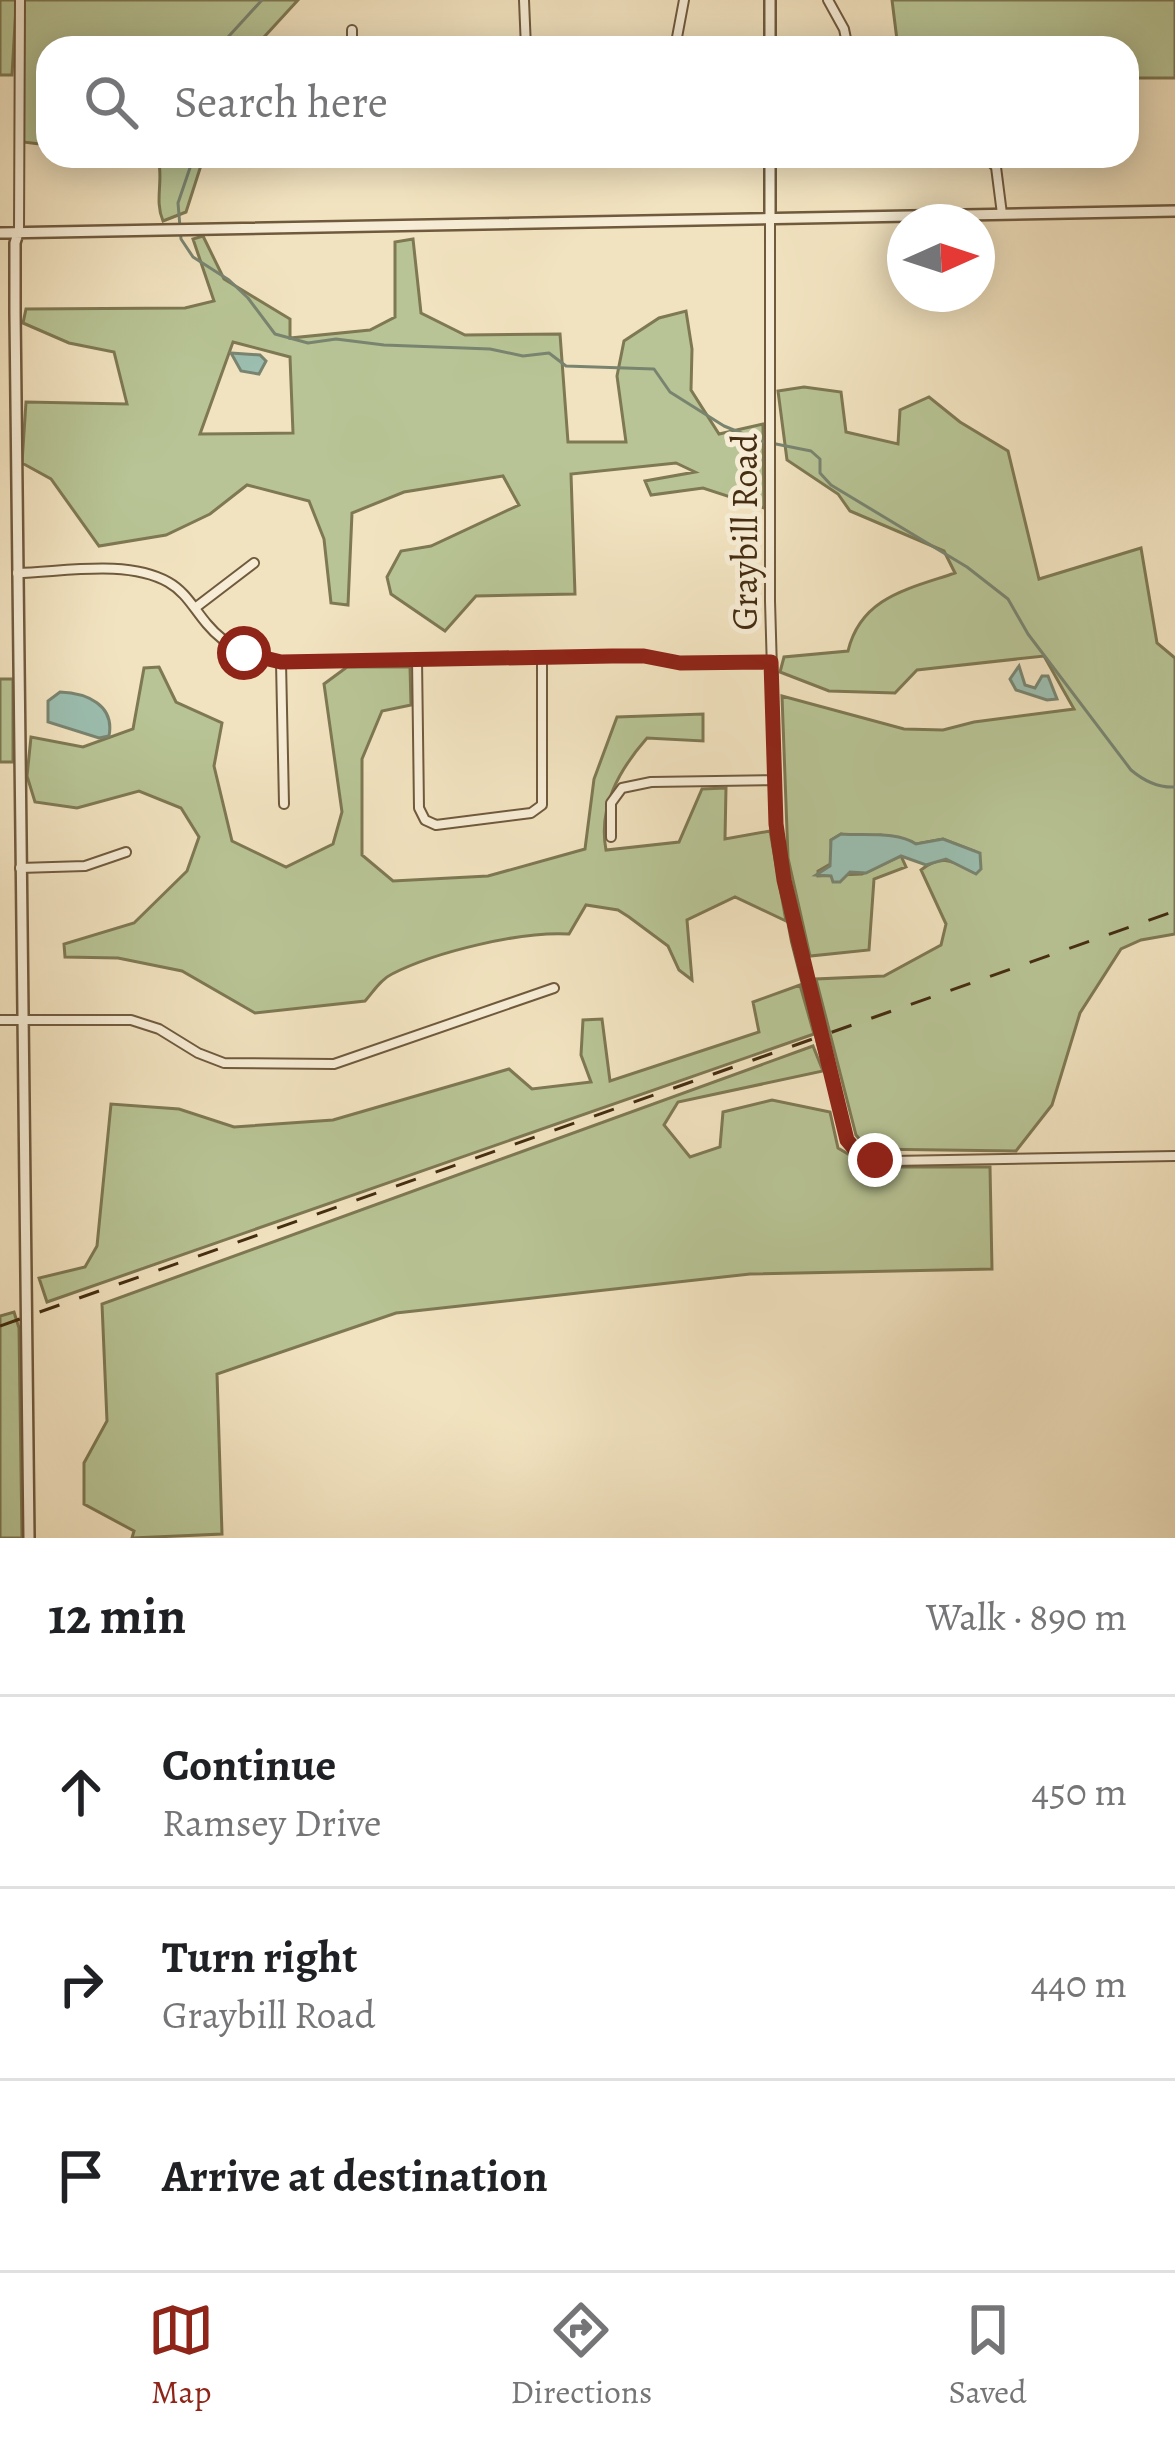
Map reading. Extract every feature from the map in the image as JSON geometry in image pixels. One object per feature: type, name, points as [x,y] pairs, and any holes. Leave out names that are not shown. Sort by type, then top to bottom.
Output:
[{"type":"street","points":[[20,0],[15,313],[29,1538]]},
{"type":"street","points":[[524,0],[526,36]]},
{"type":"street","points":[[677,36],[684,0]]},
{"type":"street","points":[[770,0],[770,36]]},
{"type":"street","points":[[828,0],[845,36]]},
{"type":"street","points":[[352,30],[352,36]]},
{"type":"street","name":"Graybill Road","points":[[770,168],[771,662],[778,842],[796,941],[847,1140],[858,1153],[892,1161],[1175,1156]]},
{"type":"street","points":[[997,168],[1002,214]]},
{"type":"street","points":[[0,233],[1175,211]]},
{"type":"street","points":[[196,608],[254,563]]},
{"type":"street","points":[[17,573],[139,572],[176,587],[231,646],[281,662],[644,656],[680,663],[771,662]]},
{"type":"street","points":[[417,659],[419,808],[425,820],[436,825],[534,812],[542,805],[542,658]]},
{"type":"street","points":[[281,662],[284,804]]},
{"type":"street","points":[[611,837],[610,803],[622,788],[651,782],[776,780]]},
{"type":"street","points":[[19,868],[85,866],[126,853]]},
{"type":"street","points":[[0,1020],[131,1020],[224,1063],[334,1064],[554,988]]},
{"type":"green space","points":[[0,0],[298,0],[265,36],[36,36],[36,144],[23,142],[24,19],[16,7],[12,75],[0,75]]},
{"type":"green space","points":[[892,0],[1175,0],[1175,78],[1139,78],[1139,36],[896,36]]},
{"type":"green space","points":[[159,168],[200,168],[186,212],[163,221],[159,205]]},
{"type":"green space","points":[[203,236],[224,279],[290,319],[290,338],[370,330],[395,317],[395,242],[413,239],[421,313],[465,335],[560,334],[568,442],[626,442],[617,376],[624,341],[659,318],[686,311],[691,390],[719,434],[763,424],[764,508],[703,488],[651,495],[645,481],[695,472],[676,463],[571,474],[575,594],[476,596],[445,631],[391,594],[387,577],[401,551],[431,546],[519,505],[503,476],[404,492],[352,513],[348,605],[331,603],[324,539],[309,501],[247,485],[210,514],[166,535],[99,546],[51,479],[22,463],[26,402],[127,404],[114,352],[69,343],[23,323],[26,309],[185,308],[214,301],[193,239]],"holes":[[[233,342],[290,357],[293,433],[200,434]]]},
{"type":"green space","points":[[804,387],[841,392],[846,432],[898,444],[900,410],[929,397],[1008,451],[1039,579],[1141,548],[1157,643],[1175,658],[1175,934],[1121,949],[1080,1013],[1052,1105],[1016,1151],[868,1149],[856,1135],[816,979],[884,976],[941,945],[946,924],[921,870],[947,861],[973,871],[974,851],[943,839],[916,844],[881,835],[841,834],[831,840],[832,863],[818,871],[818,876],[862,874],[901,856],[906,867],[874,879],[869,950],[810,956],[788,858],[782,696],[904,729],[943,730],[1074,709],[1044,656],[917,670],[895,693],[829,691],[780,672],[784,657],[848,651],[854,633],[875,607],[904,590],[955,573],[944,551],[850,511],[838,494],[787,460],[778,391]]},
{"type":"green space","points":[[159,667],[176,702],[222,723],[214,766],[232,841],[286,867],[333,844],[342,812],[324,684],[347,667],[410,667],[411,705],[382,711],[362,759],[362,855],[393,881],[488,876],[585,849],[594,779],[617,717],[703,714],[703,741],[647,738],[628,763],[608,804],[606,850],[679,842],[702,789],[726,788],[725,839],[770,831],[786,921],[735,897],[687,920],[692,980],[679,970],[668,946],[629,917],[618,910],[586,905],[569,934],[503,940],[431,958],[388,976],[365,1001],[255,1013],[182,971],[118,958],[65,957],[64,944],[134,923],[187,871],[199,837],[181,808],[139,791],[77,808],[35,802],[27,776],[31,737],[83,747],[133,729],[144,668]]},
{"type":"green space","points":[[0,679],[13,679],[13,762],[0,762]]},
{"type":"green space","points":[[800,985],[814,1034],[47,1302],[39,1278],[85,1267],[97,1246],[111,1104],[179,1109],[234,1127],[333,1120],[509,1069],[532,1089],[591,1082],[581,1055],[583,1020],[602,1019],[610,1081],[759,1032],[753,1002]]},
{"type":"green space","points":[[813,1046],[823,1071],[678,1102],[664,1125],[690,1157],[720,1147],[723,1112],[772,1100],[830,1112],[838,1148],[870,1167],[990,1167],[992,1269],[750,1274],[396,1313],[217,1374],[222,1534],[132,1538],[134,1531],[84,1504],[84,1463],[107,1421],[102,1304]]},
{"type":"green space","points":[[14,1312],[19,1328],[22,1538],[0,1538],[0,1316]]},
{"type":"shaded area","points":[[231,353],[260,355],[266,361],[259,374],[241,371]]},
{"type":"shaded area","points":[[1019,666],[1025,685],[1035,688],[1042,676],[1048,676],[1057,699],[1016,690],[1010,679]]},
{"type":"shaded area","points":[[60,692],[97,703],[108,716],[109,736],[99,738],[48,722],[48,701]]},
{"type":"shaded area","points":[[841,834],[890,836],[916,844],[943,839],[980,853],[981,869],[976,874],[946,859],[926,865],[901,856],[833,882],[831,876],[816,875],[830,866],[831,840]]},
{"type":"waterway","points":[[229,36],[262,0]]},
{"type":"waterway","points":[[190,168],[178,203],[181,239],[193,257],[248,298],[275,334],[308,343],[336,339],[490,349],[523,356],[549,353],[566,366],[654,369],[670,392],[724,426],[766,443]]},
{"type":"waterway","points":[[776,444],[811,451],[820,459],[820,473],[831,485],[967,567],[1008,599],[1028,634],[1131,770],[1152,783],[1175,787]]},
{"type":"railway","points":[[0,1326],[1175,911]]},
{"type":"route","points":[[244,653],[281,662],[612,656],[680,663],[771,662],[776,824],[796,941],[847,1140],[858,1153],[875,1160]]}]
